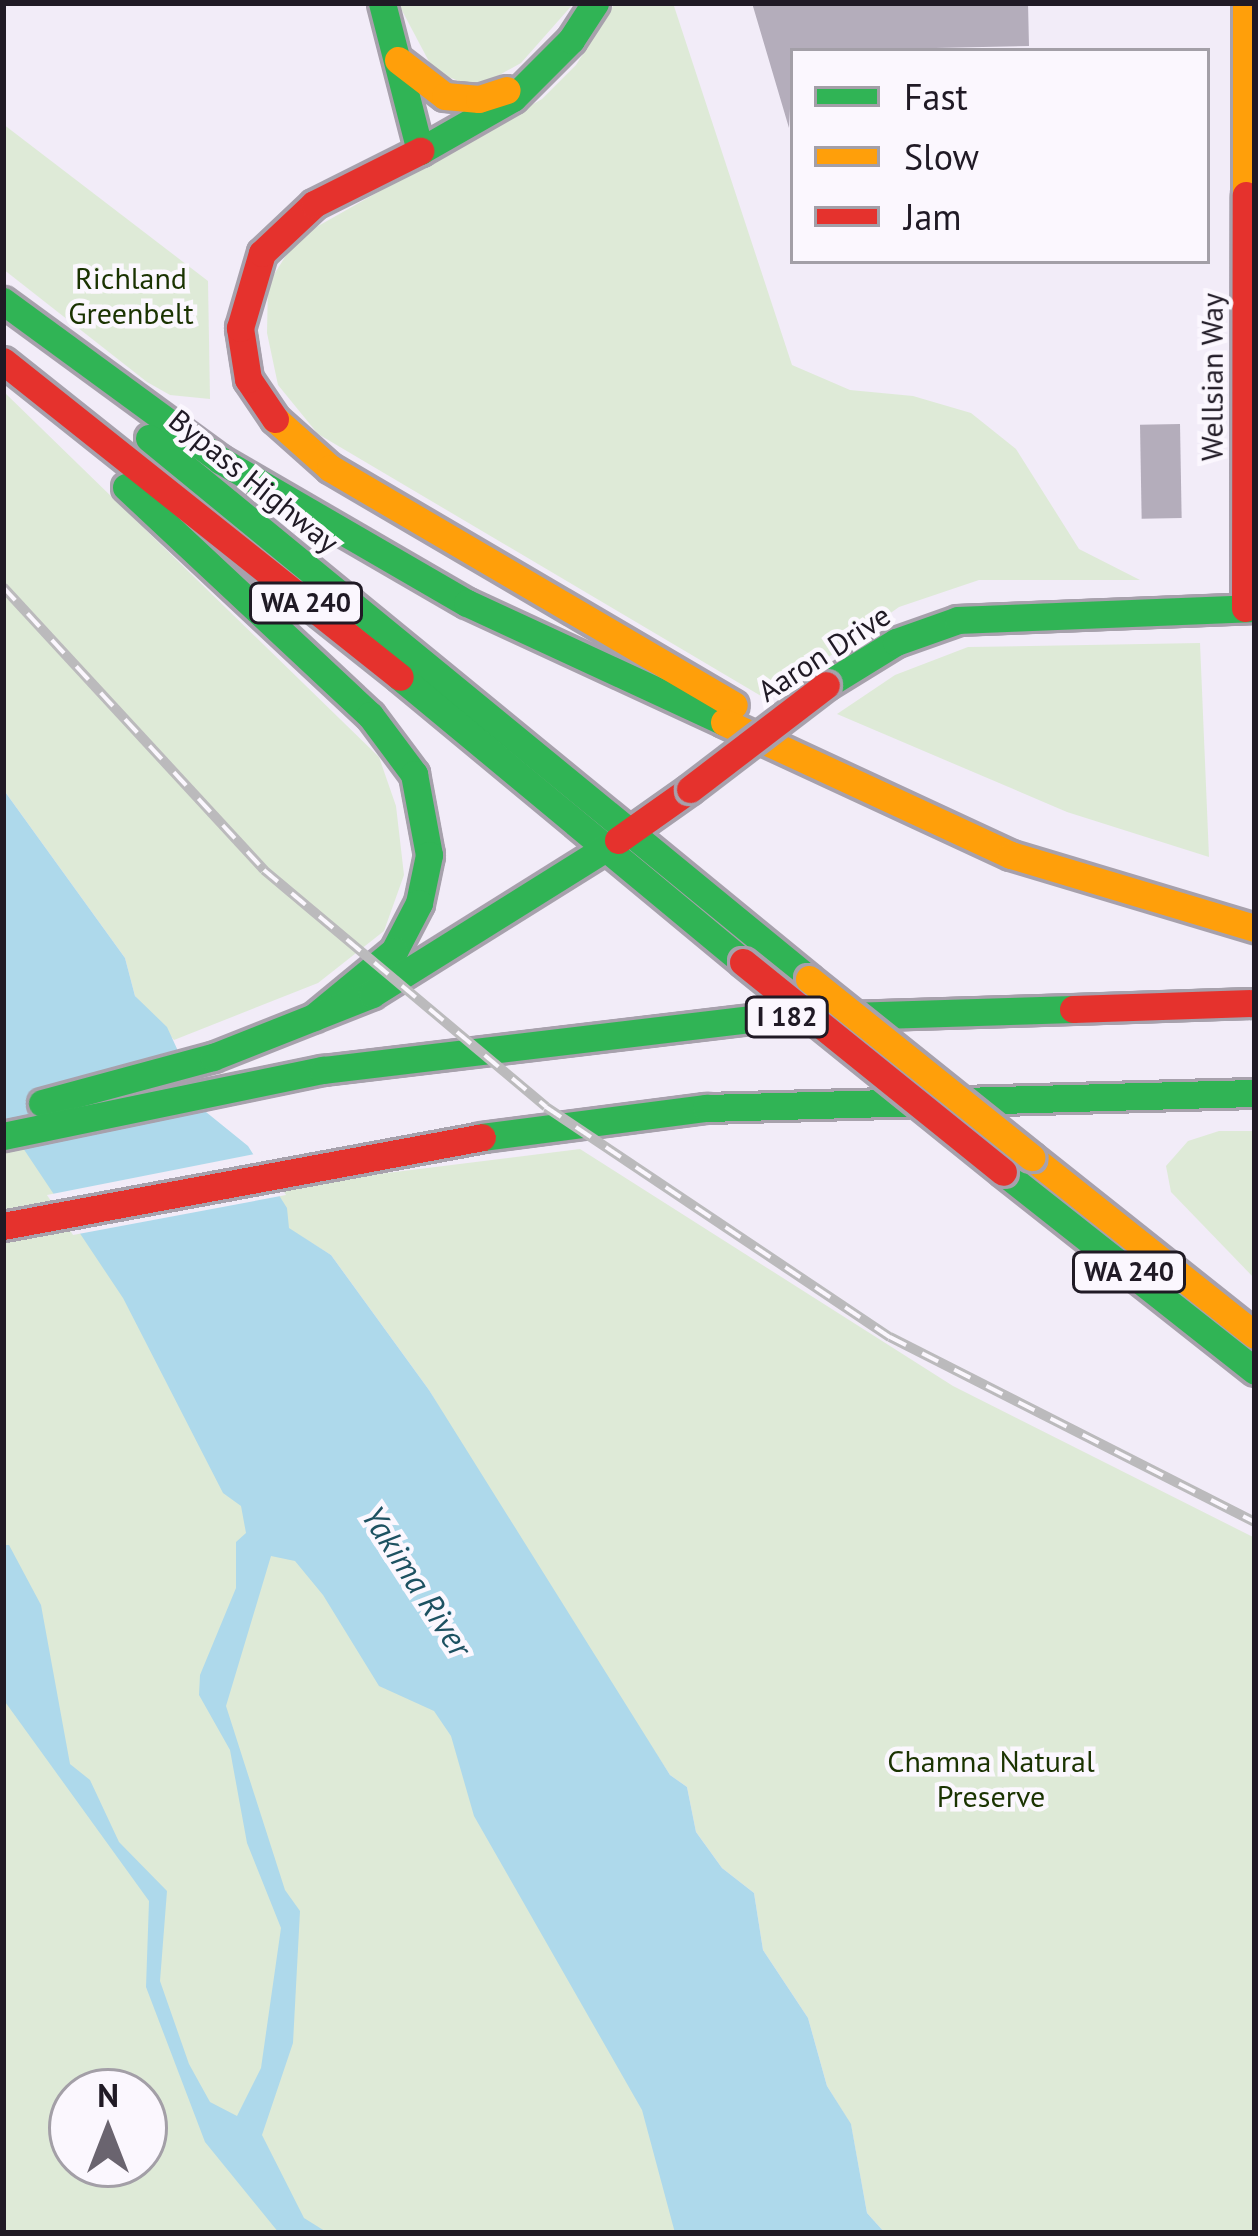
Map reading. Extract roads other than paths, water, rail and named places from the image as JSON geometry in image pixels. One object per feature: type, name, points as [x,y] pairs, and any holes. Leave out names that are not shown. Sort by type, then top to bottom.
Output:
[{"type":"main road","points":[[382,3],[420,151]]},
{"type":"main road","points":[[595,3],[538,75],[420,151],[314,204],[262,253],[239,328],[263,409],[330,468],[891,801]]},
{"type":"main road","name":"Wellsian Way","points":[[1246,3],[1250,608]]},
{"type":"main road","points":[[397,58],[426,85],[465,100],[538,75]]},
{"type":"main road","name":"WA 240","points":[[3,301],[182,435],[361,545],[891,801],[1070,877],[1255,928]]},
{"type":"main road","name":"Bypass Highway","points":[[3,317],[621,838]]},
{"type":"main road","name":"Bypass Highway","points":[[3,361],[621,838]]},
{"type":"main road","points":[[3,371],[370,715],[414,774],[429,855],[419,903],[394,952],[314,1017]]},
{"type":"main road","name":"Aaron Drive","points":[[3,1112],[213,1057],[416,972],[621,838],[826,685],[896,642],[958,620],[1250,608]]},
{"type":"main road","points":[[621,838],[761,940],[1255,1336]]},
{"type":"main road","name":"WA 240","points":[[621,838],[743,962],[1255,1371]]},
{"type":"main road","name":"I 182","points":[[3,1136],[323,1070],[754,1019],[1255,1003]]},
{"type":"main road","points":[[3,1226],[379,1150],[706,1108],[1255,1093]]},
{"type":"water","name":"Yakima River","points":[[3,789],[125,958],[135,996],[167,1027],[206,1112],[248,1146],[287,1208],[289,1228],[331,1255],[429,1390],[670,1775],[687,1787],[696,1832],[722,1868],[754,1893],[763,1950],[808,2018],[827,2086],[851,2124],[867,2213],[885,2233],[675,2233],[642,2110],[474,1816],[451,1736],[434,1711],[379,1686],[323,1595],[295,1561],[271,1556],[226,1706],[285,1890],[300,1911],[293,2043],[262,2135],[304,2218],[328,2233],[279,2233],[205,2142],[146,1987],[149,1901],[3,1699],[3,1545],[9,1545],[41,1605],[70,1764],[90,1780],[119,1842],[167,1891],[160,1981],[189,2064],[210,2102],[237,2116],[261,2068],[281,1928],[247,1843],[230,1750],[199,1695],[200,1675],[236,1588],[236,1542],[246,1533],[241,1506],[223,1493],[123,1298],[3,1118]]},
{"type":"railway","points":[[3,587],[264,870],[546,1107],[890,1337],[1255,1522]]},
{"type":"park label","name":"Richland Greenbelt","points":[[131,295]]},
{"type":"park label","name":"Chamna Natural Preserve","points":[[991,1778]]}]
